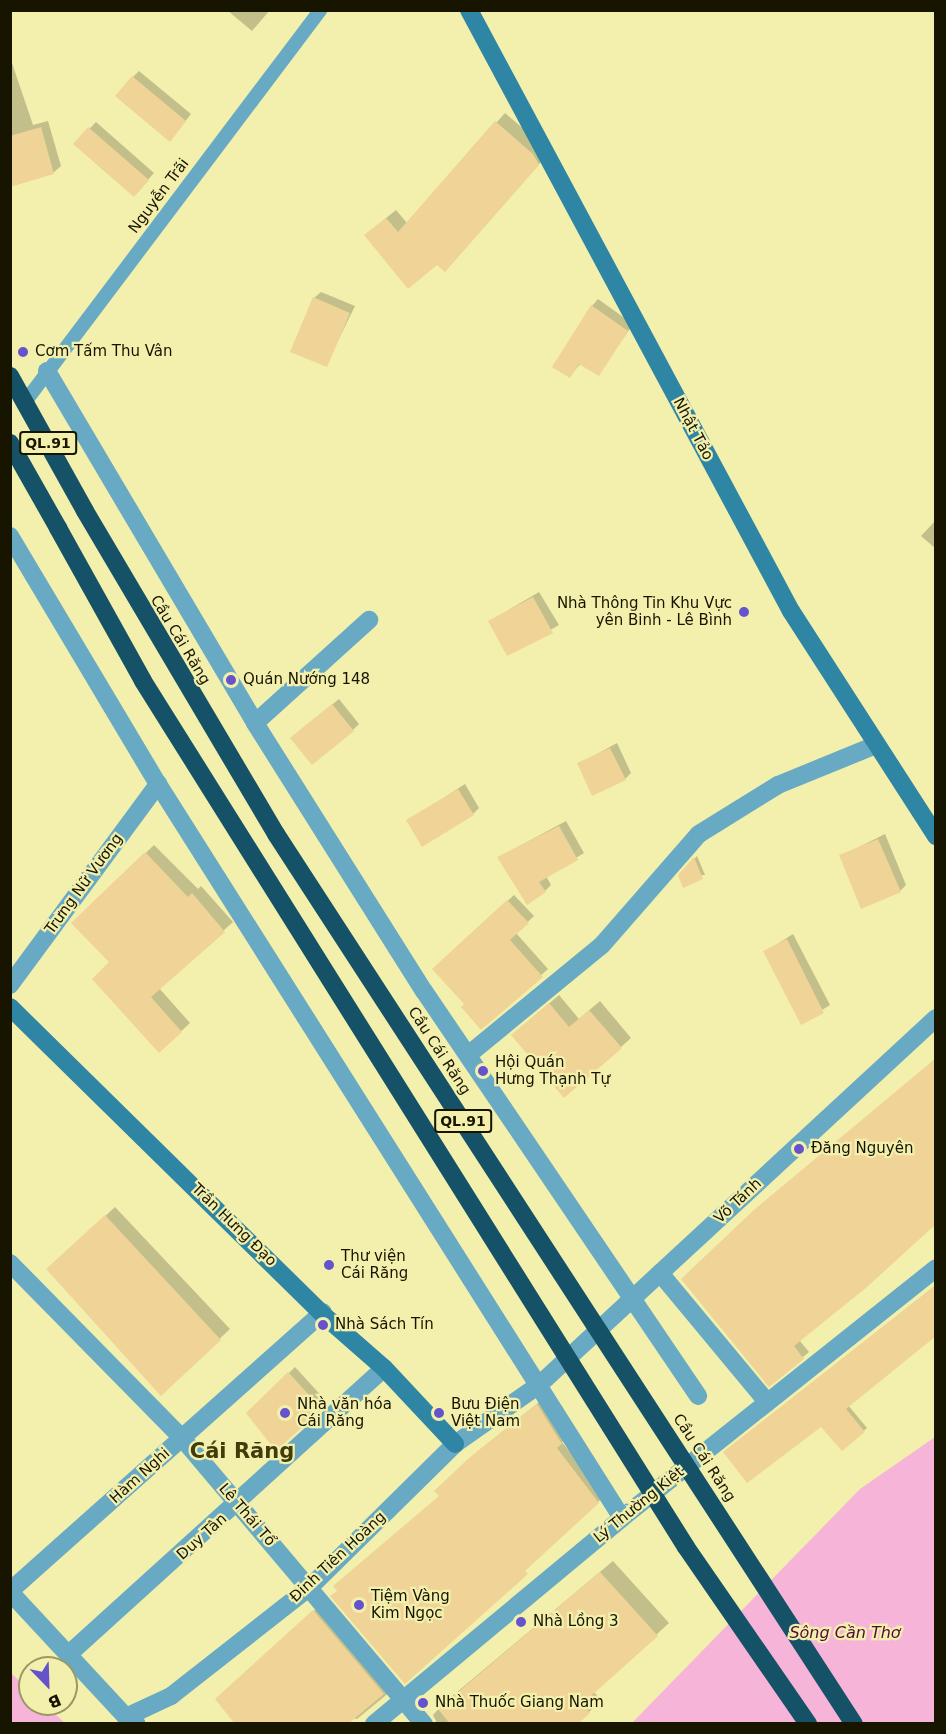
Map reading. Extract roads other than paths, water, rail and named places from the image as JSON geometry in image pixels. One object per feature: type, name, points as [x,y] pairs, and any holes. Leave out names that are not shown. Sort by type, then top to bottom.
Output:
[{"type":"highway","name":"QL.91","points":[[10,376],[25,402]]},
{"type":"highway","name":"Cầu Cái Răng","points":[[25,402],[85,511],[276,834],[854,1724]]},
{"type":"highway","name":"QL.91","points":[[10,443],[143,681],[654,1497],[808,1724]]},
{"type":"street","name":"Nhật Tảo","points":[[469,10],[791,611],[936,836]]},
{"type":"street","points":[[47,371],[255,723],[468,1055],[634,1297],[698,1396]]},
{"type":"street","points":[[10,536],[158,784],[540,1384],[622,1518]]},
{"type":"street","points":[[255,723],[369,620]]},
{"type":"street","points":[[468,1055],[602,945],[699,834],[778,785],[876,745]]},
{"type":"street","name":"Trưng Nữ Vương","points":[[10,985],[158,784]]},
{"type":"street","name":"Trần Hưng Đạo","points":[[10,1007],[323,1312],[384,1368],[455,1444]]},
{"type":"street","name":"Võ Tánh","points":[[540,1384],[936,1018]]},
{"type":"street","name":"Lê Thái Tổ","points":[[10,1263],[182,1438],[424,1724]]},
{"type":"street","name":"Lý Thường Kiệt","points":[[374,1724],[622,1518],[936,1268]]},
{"type":"street","points":[[660,1273],[767,1402]]},
{"type":"street","name":"Hàm Nghi","points":[[10,1592],[323,1312]]},
{"type":"street","name":"Duy Tân","points":[[70,1653],[237,1505],[384,1368]]},
{"type":"street","name":"Đinh Tiên Hoàng","points":[[132,1720],[171,1696],[310,1587],[455,1444],[540,1384]]},
{"type":"street","points":[[10,1592],[132,1720]]},
{"type":"lane","name":"Nguyễn Trãi","points":[[25,402],[320,10]]},
{"type":"water","name":"Sông Cần Thơ","points":[[935,1437],[935,1723],[631,1724],[860,1489]]},
{"type":"water","points":[[11,1673],[18,1680],[18,1716],[57,1716],[65,1723],[11,1723]]},
{"type":"place","name":"Cơm Tấm Thu Vân","points":[[23,352]]},
{"type":"place","name":"Nhà Thông Tin Khu Vực yên Binh - Lê Bình","points":[[744,612]]},
{"type":"place","name":"Quán Nướng 148","points":[[231,680]]},
{"type":"place","name":"Hội Quán Hưng Thạnh Tự","points":[[483,1071]]},
{"type":"place","name":"Đăng Nguyên","points":[[799,1149]]},
{"type":"place","name":"Thư viện Cái Răng","points":[[329,1265]]},
{"type":"place","name":"Nhà Sách Tín","points":[[323,1325]]},
{"type":"place","name":"Nhà văn hóa Cái Răng","points":[[285,1413]]},
{"type":"place","name":"Bưu Điện Việt Nam","points":[[439,1413]]},
{"type":"place","name":"Tiệm Vàng Kim Ngọc","points":[[359,1605]]},
{"type":"place","name":"Nhà Lồng 3","points":[[521,1622]]},
{"type":"place","name":"Nhà Thuốc Giang Nam","points":[[423,1703]]},
{"type":"district","name":"Cái Răng","points":[[242,1451]]}]
